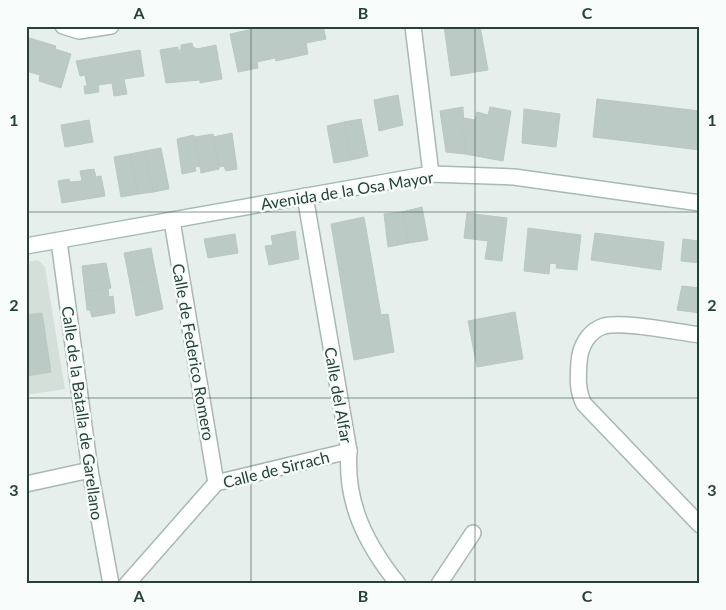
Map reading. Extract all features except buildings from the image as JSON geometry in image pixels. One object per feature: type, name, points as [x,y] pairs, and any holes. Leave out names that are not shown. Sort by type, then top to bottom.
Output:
[{"type":"street","points":[[63,26],[78,31],[112,26]]},
{"type":"street","points":[[412,26],[431,174]]},
{"type":"street","name":"Avenida de la Osa Mayor","points":[[26,246],[431,174],[514,177],[700,203]]},
{"type":"street","name":"Calle del Alfar","points":[[305,196],[349,451],[347,475],[354,509],[369,541],[398,584]]},
{"type":"street","name":"Calle de Federico Romero","points":[[172,221],[216,483]]},
{"type":"street","name":"Calle de la Batalla de Garellano","points":[[59,241],[90,470],[111,584]]},
{"type":"street","points":[[700,335],[621,325],[604,326],[586,339],[579,360],[578,381],[579,395],[584,404],[700,525]]},
{"type":"street","name":"Calle de Sirrach","points":[[127,584],[216,483],[349,451]]},
{"type":"street","points":[[26,484],[90,470]]},
{"type":"street","points":[[440,584],[473,533]]},
{"type":"shaded area","points":[[38,260],[45,267],[65,389],[26,395],[26,262]]}]
